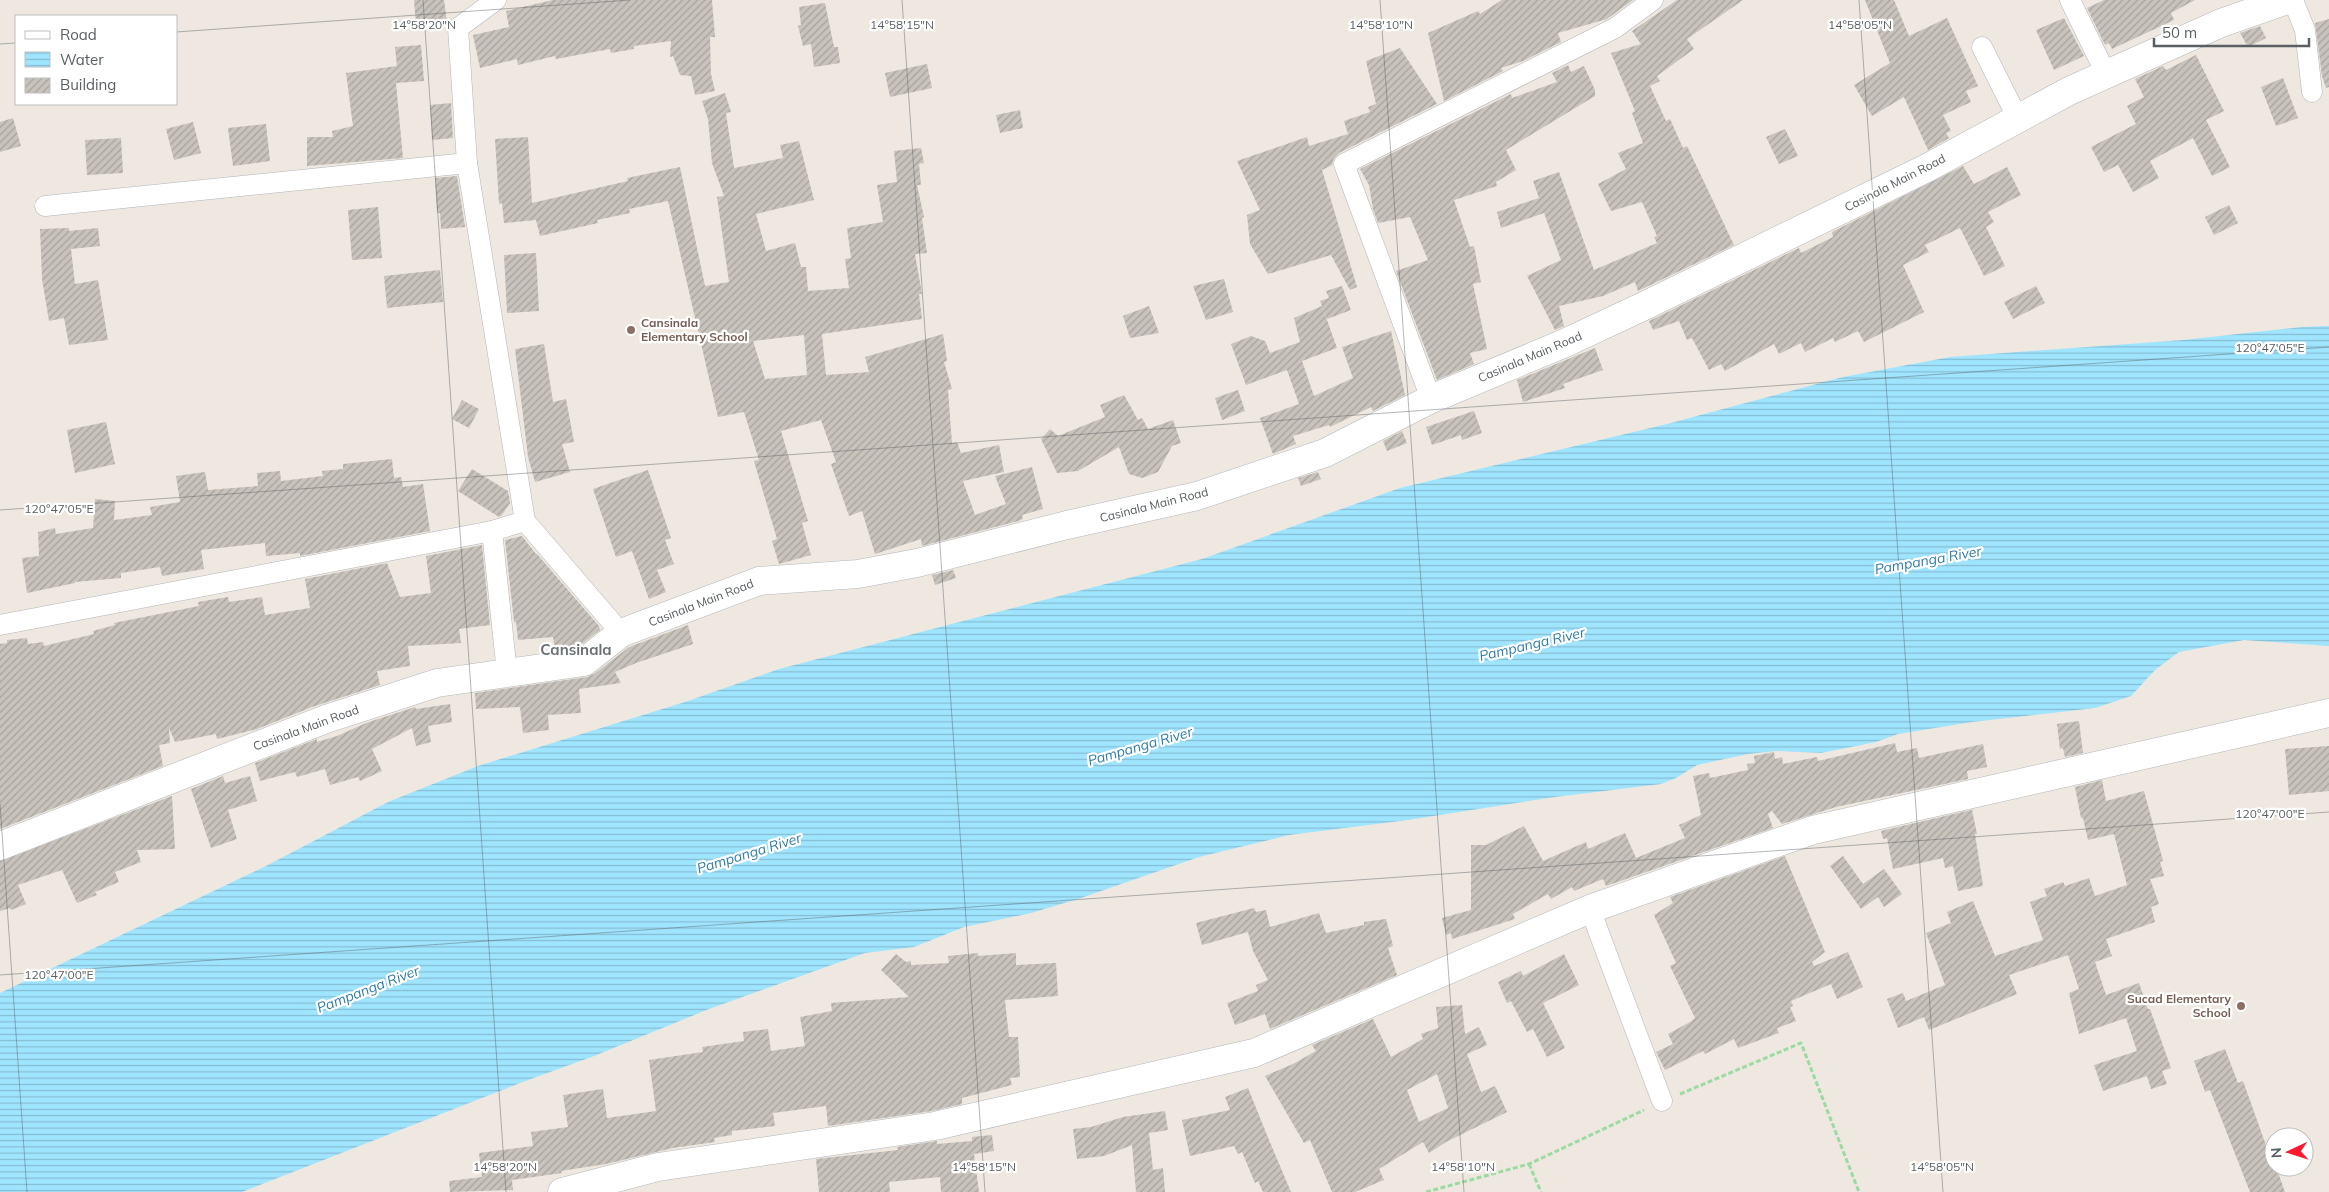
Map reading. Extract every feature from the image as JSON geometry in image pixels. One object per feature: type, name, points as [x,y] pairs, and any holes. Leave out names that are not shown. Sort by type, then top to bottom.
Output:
[{"type":"street","points":[[496,0],[458,28],[467,163],[525,521],[622,633]]},
{"type":"street","points":[[1431,399],[1344,164],[1615,28],[1653,0]]},
{"type":"street","points":[[2070,0],[2106,74]]},
{"type":"street","name":"Casinala Main Road","points":[[0,846],[82,816],[326,719],[437,683],[584,662],[622,633],[759,581],[858,574],[916,563],[1067,525],[1197,496],[1325,453],[1431,399],[1564,343],[1644,306],[1927,168],[2069,90],[2221,23],[2287,0]]},
{"type":"street","points":[[2293,0],[2305,30],[2312,92]]},
{"type":"street","points":[[1982,47],[2018,119]]},
{"type":"street","points":[[45,206],[467,163]]},
{"type":"street","points":[[0,625],[492,531],[525,521]]},
{"type":"street","points":[[492,531],[507,673]]},
{"type":"street","points":[[562,1192],[658,1167],[935,1126],[1254,1052],[1590,909],[1813,830],[2329,712]]},
{"type":"street","points":[[1590,909],[1662,1101]]},
{"type":"path","points":[[1426,1192],[1529,1164],[1662,1101],[1801,1043],[1858,1192]]},
{"type":"path","points":[[1529,1164],[1541,1192]]},
{"type":"water","name":"Pampanga River","points":[[2329,326],[2329,646],[2244,640],[2179,652],[2155,670],[2131,696],[2095,708],[1972,722],[1898,734],[1876,742],[1821,753],[1776,751],[1748,754],[1697,765],[1676,778],[1661,784],[1555,797],[1408,820],[1289,835],[1199,857],[1078,899],[1031,913],[964,927],[914,947],[865,953],[709,1009],[594,1056],[242,1192],[0,1192],[0,993],[268,865],[388,802],[478,766],[685,702],[779,669],[1202,559],[1400,488],[1667,424],[1843,377],[1950,357],[2183,340],[2302,327]]},
{"type":"building","points":[[414,0],[444,0],[447,22],[416,25]]},
{"type":"building","points":[[553,0],[712,0],[715,37],[710,37],[711,74],[715,91],[695,95],[691,76],[680,75],[673,56],[670,57],[671,41],[634,46],[634,49],[611,53],[610,49],[556,59],[555,56],[518,65],[517,59],[480,68],[473,35],[509,27],[506,11]]},
{"type":"building","points":[[1502,0],[1633,0],[1607,19],[1558,33],[1561,42],[1523,61],[1501,68],[1503,71],[1444,101],[1428,33],[1478,11],[1480,14]]},
{"type":"building","points":[[1677,0],[1743,0],[1687,39],[1694,49],[1657,76],[1660,81],[1650,86],[1666,121],[1670,119],[1683,148],[1687,146],[1734,245],[1638,291],[1635,282],[1603,296],[1559,306],[1564,326],[1555,330],[1527,276],[1561,260],[1544,213],[1501,228],[1497,212],[1539,198],[1533,181],[1559,172],[1594,270],[1657,243],[1654,237],[1657,236],[1642,202],[1611,211],[1598,184],[1626,169],[1618,153],[1643,143],[1632,113],[1635,111],[1611,53],[1641,44],[1632,31]]},
{"type":"building","points":[[1865,0],[1894,0],[1909,36],[1947,18],[1978,86],[1966,91],[1971,102],[1943,115],[1951,131],[1946,133],[1949,138],[1928,150],[1904,97],[1872,116],[1854,85],[1890,63]]},
{"type":"building","points":[[2104,0],[2195,0],[2171,13],[2174,20],[2112,49],[2109,43],[2105,45],[2087,8]]},
{"type":"building","points":[[825,3],[834,47],[838,47],[840,63],[814,67],[811,44],[803,46],[798,26],[801,25],[799,7]]},
{"type":"building","points":[[2064,18],[2084,56],[2054,70],[2036,30]]},
{"type":"building","points":[[2329,19],[2329,87],[2326,88],[2322,76],[2315,23]]},
{"type":"building","points":[[2260,26],[2266,38],[2248,47],[2240,33]]},
{"type":"building","points":[[421,45],[424,81],[396,83],[403,158],[307,166],[307,137],[333,137],[332,131],[353,126],[346,73],[397,66],[395,47]]},
{"type":"building","points":[[1400,48],[1437,104],[1339,153],[1334,158],[1332,165],[1322,170],[1357,287],[1350,290],[1331,255],[1268,274],[1250,244],[1247,215],[1260,210],[1237,161],[1307,137],[1309,146],[1348,134],[1344,121],[1370,112],[1368,107],[1376,104],[1366,61]]},
{"type":"building","points":[[2196,55],[2224,111],[2206,120],[2230,167],[2212,176],[2193,138],[2150,161],[2159,178],[2133,192],[2118,165],[2104,172],[2091,147],[2136,124],[2127,106],[2144,97],[2135,79],[2163,66],[2166,70]]},
{"type":"building","points":[[927,64],[932,88],[890,97],[885,73]]},
{"type":"building","points":[[1568,65],[1571,72],[1584,66],[1595,90],[1595,96],[1506,150],[1516,170],[1496,182],[1497,186],[1454,200],[1470,247],[1474,246],[1481,282],[1473,284],[1487,349],[1470,353],[1474,364],[1437,380],[1396,271],[1428,260],[1410,217],[1378,223],[1373,209],[1369,185],[1360,169],[1511,94],[1512,98],[1557,82],[1552,73]]},
{"type":"building","points":[[2283,78],[2298,118],[2276,126],[2261,87]]},
{"type":"building","points":[[725,93],[731,112],[726,113],[734,168],[783,158],[780,145],[799,141],[814,200],[756,214],[766,251],[795,243],[801,267],[806,267],[808,291],[849,288],[845,259],[851,258],[847,228],[883,222],[877,185],[897,182],[894,151],[921,148],[924,163],[919,164],[921,185],[917,185],[924,217],[922,218],[927,253],[915,254],[922,294],[919,294],[922,319],[822,334],[826,375],[869,372],[865,357],[943,334],[947,361],[944,362],[952,389],[948,390],[952,443],[957,442],[961,453],[999,445],[1004,472],[963,481],[975,515],[1006,504],[995,476],[1032,467],[1043,509],[1022,515],[1023,519],[1018,521],[922,546],[921,539],[875,554],[862,511],[849,516],[831,464],[836,462],[821,420],[781,431],[808,521],[802,523],[811,555],[779,564],[772,541],[777,539],[754,461],[759,460],[744,412],[718,417],[668,201],[629,209],[630,213],[597,220],[598,223],[540,236],[536,220],[504,223],[502,203],[499,204],[495,139],[528,137],[532,203],[628,181],[627,178],[680,167],[705,286],[729,282],[717,197],[724,196],[712,163],[708,119],[702,101]],"holes":[[[804,335],[807,375],[765,379],[753,341]]]},
{"type":"building","points":[[451,103],[453,138],[432,140],[430,105]]},
{"type":"building","points":[[1020,110],[1023,128],[1000,133],[996,115]]},
{"type":"building","points":[[13,118],[21,146],[0,152],[0,122]]},
{"type":"building","points":[[193,122],[201,153],[174,160],[166,129]]},
{"type":"building","points":[[266,124],[270,161],[233,166],[228,128]]},
{"type":"building","points":[[1785,129],[1798,156],[1779,164],[1766,137]]},
{"type":"building","points":[[121,138],[123,173],[87,175],[85,140]]},
{"type":"building","points":[[1963,166],[1974,184],[2007,167],[2021,195],[1988,212],[1994,222],[1986,227],[2005,266],[1984,276],[1960,228],[1925,245],[1929,252],[1903,265],[1924,312],[1864,342],[1858,331],[1835,342],[1833,338],[1805,352],[1801,343],[1779,354],[1774,344],[1725,371],[1721,364],[1709,370],[1692,338],[1687,340],[1679,321],[1653,330],[1649,321],[1799,248],[1801,253],[1833,237],[1832,232]]},
{"type":"building","points":[[457,176],[465,227],[441,229],[440,213],[437,213],[435,178]]},
{"type":"building","points":[[2229,205],[2238,223],[2214,235],[2205,217]]},
{"type":"building","points":[[378,207],[382,258],[352,260],[348,210]]},
{"type":"building","points":[[69,228],[69,231],[98,228],[100,246],[71,249],[75,284],[98,280],[108,340],[69,345],[64,318],[49,321],[42,279],[40,229]]},
{"type":"building","points":[[536,253],[539,311],[507,313],[504,255]]},
{"type":"building","points":[[440,270],[443,302],[387,308],[384,276]]},
{"type":"building","points":[[1224,279],[1233,312],[1206,320],[1193,286]]},
{"type":"building","points":[[1342,286],[1351,310],[1327,319],[1320,301],[1329,298],[1326,291]]},
{"type":"building","points":[[2036,286],[2045,303],[2013,319],[2004,302]]},
{"type":"building","points":[[1149,306],[1159,333],[1130,338],[1123,316]]},
{"type":"building","points":[[1322,306],[1337,348],[1302,361],[1314,396],[1353,378],[1342,347],[1391,331],[1405,395],[1373,411],[1371,407],[1330,427],[1329,425],[1293,436],[1296,444],[1273,454],[1260,418],[1299,404],[1287,370],[1246,385],[1231,344],[1251,336],[1265,341],[1270,353],[1300,342],[1294,318]]},
{"type":"building","points":[[544,344],[553,402],[566,399],[574,442],[562,444],[570,472],[535,482],[528,457],[515,349]]},
{"type":"building","points":[[1595,348],[1603,370],[1563,384],[1565,388],[1523,402],[1517,380]]},
{"type":"building","points":[[1238,390],[1245,411],[1222,420],[1215,398]]},
{"type":"building","points":[[1124,395],[1138,420],[1142,418],[1148,429],[1173,420],[1181,443],[1172,446],[1158,472],[1142,478],[1129,474],[1119,447],[1078,471],[1057,473],[1041,439],[1050,429],[1058,436],[1105,417],[1100,405]]},
{"type":"building","points":[[462,400],[479,409],[469,428],[452,419]]},
{"type":"building","points":[[1474,411],[1482,433],[1462,440],[1461,435],[1432,445],[1426,427]]},
{"type":"building","points":[[106,422],[115,464],[75,473],[67,430]]},
{"type":"building","points":[[1402,431],[1407,443],[1387,451],[1383,441]]},
{"type":"building","points":[[392,459],[394,478],[401,477],[403,487],[423,484],[430,531],[300,556],[300,553],[266,556],[265,543],[201,550],[204,569],[162,576],[160,567],[121,573],[121,578],[75,582],[27,593],[22,558],[39,556],[38,532],[55,528],[56,534],[93,528],[95,499],[115,501],[114,520],[152,515],[150,507],[180,502],[176,476],[205,472],[208,490],[258,486],[257,473],[280,471],[281,481],[323,476],[322,471],[343,469],[343,464]]},
{"type":"building","points":[[472,469],[508,491],[510,503],[499,517],[458,491]]},
{"type":"building","points":[[648,470],[671,538],[665,540],[674,564],[657,570],[666,592],[649,599],[632,551],[616,557],[593,489]]},
{"type":"building","points":[[1318,472],[1321,479],[1301,486],[1298,478]]},
{"type":"building","points":[[522,536],[599,626],[600,630],[578,647],[555,650],[553,637],[518,640],[516,622],[514,622],[505,540]]},
{"type":"building","points":[[482,545],[490,625],[459,629],[461,643],[408,646],[410,666],[377,671],[380,685],[312,707],[257,729],[217,739],[216,734],[175,742],[169,728],[170,743],[159,745],[163,766],[0,829],[0,644],[7,643],[7,640],[27,638],[28,644],[43,642],[44,646],[94,634],[93,631],[115,625],[114,623],[199,606],[198,602],[228,597],[229,602],[262,597],[265,615],[310,608],[305,579],[387,563],[400,597],[431,593],[426,556]]},
{"type":"building","points":[[953,570],[956,578],[935,585],[932,575]]},
{"type":"building","points":[[688,625],[693,644],[615,672],[621,683],[579,689],[581,713],[548,715],[549,730],[523,733],[520,707],[476,709],[475,693],[587,677],[594,674],[629,647]]},
{"type":"building","points":[[450,704],[452,722],[428,726],[431,742],[416,746],[412,728],[372,749],[382,771],[360,781],[358,777],[330,785],[325,769],[297,777],[295,772],[260,781],[255,763],[317,739],[317,742],[337,736],[366,723],[415,707],[416,709]]},
{"type":"building","points":[[2079,721],[2083,753],[2065,757],[2063,748],[2060,749],[2057,724]]},
{"type":"building","points":[[1895,743],[1897,752],[1917,748],[1919,758],[1983,744],[1987,767],[1967,771],[1968,779],[1836,807],[1782,824],[1772,811],[1768,814],[1773,828],[1606,886],[1603,879],[1574,891],[1572,887],[1551,899],[1548,894],[1513,914],[1515,919],[1452,939],[1451,933],[1446,935],[1442,918],[1471,910],[1471,845],[1486,845],[1524,826],[1543,861],[1586,842],[1588,849],[1625,833],[1636,858],[1685,838],[1679,825],[1701,815],[1693,776],[1709,773],[1710,778],[1748,770],[1747,764],[1755,763],[1754,756],[1774,752],[1775,759],[1782,757],[1783,764],[1817,757],[1818,761]]},
{"type":"building","points":[[2329,746],[2329,791],[2289,795],[2285,749]]},
{"type":"building","points":[[223,776],[225,783],[250,776],[257,801],[228,810],[237,839],[211,848],[191,789]]},
{"type":"building","points":[[2102,780],[2106,801],[2144,791],[2163,861],[2160,862],[2164,876],[2150,879],[2159,904],[2151,907],[2155,922],[2106,939],[2112,956],[2095,962],[2106,995],[2139,983],[2171,1068],[2162,1071],[2167,1084],[2151,1089],[2147,1076],[2103,1091],[2094,1065],[2137,1051],[2126,1018],[2079,1034],[2069,993],[2079,989],[2068,955],[2009,975],[2017,994],[1929,1030],[1924,1017],[1898,1028],[1887,999],[1903,993],[1906,1001],[1945,985],[1926,933],[1951,923],[1947,912],[1973,901],[1995,956],[2043,940],[2030,902],[2047,896],[2044,889],[2063,882],[2065,886],[2089,878],[2095,896],[2127,885],[2114,834],[2088,840],[2083,818],[2081,818],[2075,787]]},
{"type":"building","points":[[172,796],[175,849],[137,850],[141,862],[115,872],[119,882],[95,892],[97,895],[77,903],[62,870],[18,885],[26,904],[11,910],[10,908],[0,911],[0,861]]},
{"type":"building","points":[[1975,809],[1972,810],[1977,834],[1975,834],[1983,886],[1958,891],[1953,866],[1945,868],[1943,858],[1893,869],[1887,838],[1883,839],[1881,831]]},
{"type":"building","points":[[1785,856],[1825,952],[1812,962],[1814,966],[1848,952],[1863,987],[1837,999],[1831,984],[1791,1001],[1793,1006],[1790,1007],[1796,1021],[1777,1028],[1779,1033],[1738,1048],[1734,1039],[1705,1054],[1703,1051],[1665,1070],[1656,1052],[1673,1044],[1668,1034],[1695,1018],[1670,966],[1676,963],[1654,915],[1673,903],[1670,897]]},
{"type":"building","points":[[1843,856],[1863,884],[1884,869],[1902,894],[1884,907],[1878,897],[1861,909],[1830,866]]},
{"type":"building","points":[[1254,908],[1256,912],[1266,910],[1270,927],[1319,913],[1326,933],[1364,925],[1364,922],[1386,919],[1393,946],[1388,948],[1397,975],[1270,1029],[1265,1014],[1235,1025],[1227,1003],[1258,991],[1256,985],[1268,980],[1253,951],[1248,932],[1202,945],[1196,923]]},
{"type":"building","points":[[978,953],[978,956],[1016,953],[1016,965],[1056,963],[1058,996],[1005,1000],[1009,1037],[1018,1037],[1020,1077],[1010,1078],[1012,1085],[962,1098],[962,1104],[932,1111],[828,1126],[826,1106],[773,1113],[775,1126],[732,1131],[732,1135],[714,1138],[715,1142],[673,1148],[606,1164],[561,1171],[562,1173],[512,1180],[513,1190],[450,1192],[449,1181],[482,1177],[479,1153],[533,1146],[531,1132],[568,1127],[563,1095],[603,1089],[607,1118],[656,1111],[649,1060],[703,1052],[702,1047],[744,1041],[743,1032],[768,1029],[771,1051],[805,1046],[800,1017],[832,1011],[831,1003],[909,997],[881,970],[896,954],[906,962],[911,961],[911,965],[949,963],[948,956]]},
{"type":"building","points":[[1564,954],[1579,985],[1543,1003],[1565,1048],[1547,1057],[1533,1029],[1527,1032],[1511,1001],[1507,1003],[1498,982],[1521,971],[1523,976]]},
{"type":"building","points":[[1462,1005],[1465,1034],[1479,1027],[1487,1045],[1467,1054],[1481,1092],[1495,1086],[1507,1112],[1446,1142],[1429,1153],[1423,1142],[1379,1169],[1384,1180],[1355,1192],[1332,1192],[1310,1140],[1304,1143],[1265,1076],[1293,1064],[1316,1051],[1312,1045],[1373,1019],[1391,1057],[1423,1039],[1421,1034],[1438,1028],[1436,1007]],"holes":[[[1437,1074],[1448,1108],[1419,1122],[1407,1090]]]},
{"type":"building","points":[[2225,1049],[2238,1083],[2243,1081],[2264,1140],[2264,1177],[2280,1177],[2285,1192],[2250,1192],[2210,1090],[2205,1092],[2194,1061]]},
{"type":"building","points":[[1248,1088],[1291,1192],[1263,1192],[1258,1181],[1255,1183],[1242,1152],[1238,1154],[1234,1146],[1190,1156],[1182,1120],[1230,1110],[1225,1097]]},
{"type":"building","points":[[1165,1111],[1168,1130],[1149,1133],[1153,1170],[1163,1168],[1165,1192],[1136,1192],[1132,1145],[1104,1156],[1077,1159],[1073,1129],[1091,1127],[1123,1117]]},
{"type":"building","points":[[992,1135],[994,1151],[974,1154],[979,1192],[941,1192],[940,1177],[889,1182],[890,1192],[819,1192],[816,1159],[898,1150],[897,1147],[937,1141],[937,1144],[972,1141],[972,1137]]},
{"type":"place","name":"Cansinala Elementary School","points":[[631,330]]},
{"type":"place","name":"Sucad Elementary School","points":[[2241,1006]]},
{"type":"district","name":"Cansinala","points":[[576,650]]}]
